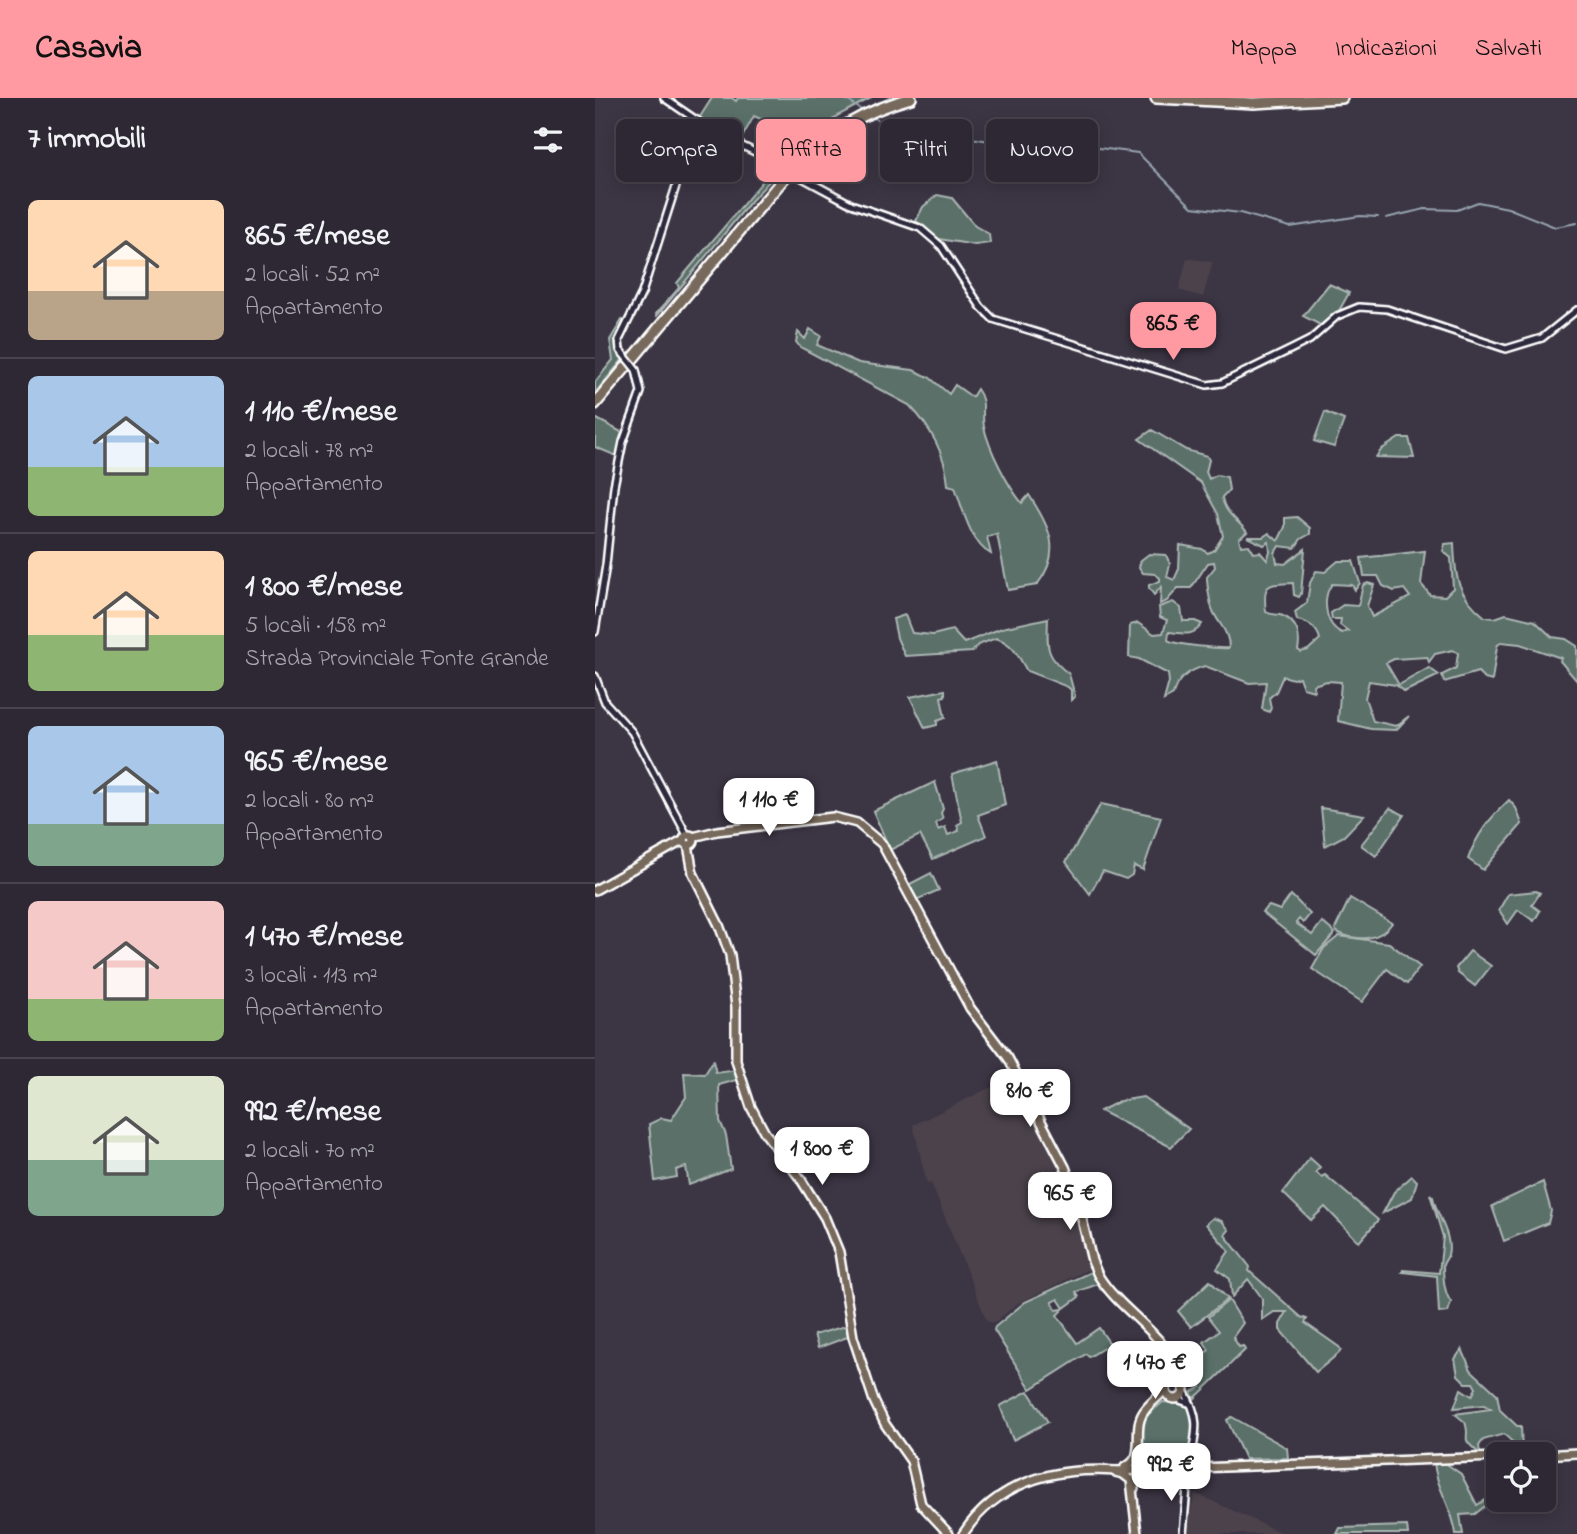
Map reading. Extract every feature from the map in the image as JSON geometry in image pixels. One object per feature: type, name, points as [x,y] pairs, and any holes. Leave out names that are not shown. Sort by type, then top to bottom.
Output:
[{"type":"highway","points":[[849,119],[892,98]]},
{"type":"highway","points":[[858,119],[911,98]]},
{"type":"highway","points":[[1156,98],[1254,103],[1342,98]]},
{"type":"highway","points":[[595,396],[772,182]]},
{"type":"highway","points":[[595,404],[779,182]]},
{"type":"main road","points":[[595,890],[688,839],[717,831],[833,817],[867,829],[891,856],[970,1008],[997,1042],[1022,1081],[1065,1167],[1077,1198],[1089,1250],[1098,1275],[1165,1346],[1176,1364],[1183,1387]]},
{"type":"main road","points":[[688,839],[693,873],[719,925],[730,955],[736,1007],[736,1061],[751,1107],[765,1133],[800,1178],[825,1218],[839,1252],[853,1337],[874,1401],[885,1424],[911,1461],[917,1496],[922,1505],[949,1534]]},
{"type":"main road","points":[[1172,1468],[1146,1462],[1139,1443],[1140,1418],[1172,1381],[1176,1364]]},
{"type":"main road","points":[[1172,1381],[1183,1387]]},
{"type":"main road","points":[[1153,1404],[1174,1398],[1183,1387]]},
{"type":"main road","points":[[1166,1388],[1174,1398]]},
{"type":"main road","points":[[1111,1471],[1132,1464],[1139,1443]]},
{"type":"main road","points":[[1556,1454],[1577,1453]]},
{"type":"main road","points":[[963,1534],[989,1503],[1021,1483],[1050,1474],[1486,1457]]},
{"type":"main road","points":[[1137,1534],[1134,1491],[1136,1478],[1141,1474],[1172,1468]]},
{"type":"main road","points":[[1111,1471],[1128,1476],[1134,1491]]},
{"type":"street","points":[[664,98],[696,119]]},
{"type":"street","points":[[742,144],[851,204],[920,228],[941,246],[981,307],[993,319],[1207,385],[1221,383],[1310,340],[1337,316],[1359,307],[1387,309],[1506,349],[1542,338],[1577,310]]},
{"type":"street","points":[[595,632],[606,565],[614,486],[623,442],[641,392],[636,370],[620,350],[619,340],[642,293],[677,182]]},
{"type":"street","points":[[595,676],[605,702],[632,732],[688,839]]},
{"type":"street","points":[[1183,1387],[1195,1409],[1196,1432],[1188,1476],[1183,1534]]},
{"type":"street","points":[[1174,1398],[1187,1401],[1195,1409]]},
{"type":"shaded area","points":[[1187,258],[1213,262],[1203,297],[1179,290]]},
{"type":"shaded area","points":[[1016,1078],[1067,1181],[1091,1268],[1018,1303],[994,1323],[987,1321],[931,1183],[927,1184],[913,1125],[989,1088],[1011,1085]]},
{"type":"shaded area","points":[[1195,1493],[1284,1534],[1186,1534]]},
{"type":"green space","points":[[712,98],[732,98],[736,101],[738,98],[871,98],[834,119],[761,119],[754,116],[742,138],[742,119],[699,119]]},
{"type":"green space","points":[[762,182],[768,182],[657,316],[679,288],[677,283]]},
{"type":"green space","points":[[937,195],[952,198],[975,226],[989,234],[990,243],[975,245],[939,239],[916,221],[923,207]]},
{"type":"green space","points":[[1329,284],[1349,293],[1336,316],[1324,327],[1303,316]]},
{"type":"green space","points":[[622,320],[626,324],[616,342],[624,358],[595,393],[595,382],[613,360],[610,340]]},
{"type":"green space","points":[[810,329],[821,336],[817,345],[859,363],[913,370],[929,377],[949,394],[955,385],[972,397],[977,389],[983,403],[986,436],[999,466],[1022,503],[1029,495],[1048,529],[1051,540],[1050,562],[1037,585],[1008,590],[997,534],[987,537],[991,554],[978,543],[964,515],[955,487],[948,485],[940,452],[924,422],[909,405],[800,347],[796,342],[798,332],[805,339]]},
{"type":"green space","points":[[1325,412],[1344,420],[1334,447],[1314,441]]},
{"type":"green space","points":[[595,418],[625,434],[619,457],[595,447]]},
{"type":"green space","points":[[1152,430],[1186,450],[1207,456],[1209,460],[1206,472],[1209,479],[1217,475],[1227,477],[1229,490],[1222,497],[1223,503],[1247,532],[1239,539],[1241,546],[1249,545],[1254,553],[1260,552],[1267,560],[1269,542],[1264,545],[1247,537],[1263,537],[1269,533],[1278,541],[1285,527],[1285,518],[1297,517],[1310,528],[1310,534],[1301,539],[1295,548],[1279,546],[1275,553],[1277,563],[1285,564],[1305,549],[1299,597],[1294,595],[1293,583],[1269,586],[1265,594],[1266,612],[1281,615],[1292,622],[1297,630],[1298,650],[1301,652],[1308,650],[1320,639],[1311,626],[1297,620],[1295,612],[1307,603],[1310,583],[1316,571],[1325,572],[1338,561],[1353,561],[1360,583],[1355,590],[1352,585],[1332,584],[1327,596],[1328,617],[1331,624],[1342,633],[1348,631],[1340,625],[1341,619],[1332,619],[1331,613],[1343,605],[1358,606],[1363,585],[1374,585],[1367,606],[1372,617],[1410,597],[1404,589],[1394,591],[1383,586],[1378,576],[1364,576],[1361,558],[1425,551],[1421,584],[1430,595],[1445,596],[1453,588],[1451,558],[1443,551],[1445,544],[1454,543],[1457,576],[1468,601],[1485,617],[1495,618],[1506,614],[1535,621],[1552,637],[1566,639],[1577,646],[1577,681],[1560,661],[1561,658],[1520,644],[1501,642],[1497,646],[1492,681],[1485,679],[1478,672],[1444,682],[1442,675],[1456,668],[1458,653],[1453,650],[1435,654],[1429,662],[1427,657],[1394,659],[1386,663],[1399,685],[1429,668],[1439,675],[1404,692],[1396,685],[1369,681],[1365,698],[1373,721],[1396,726],[1409,716],[1396,730],[1371,729],[1338,721],[1341,682],[1327,681],[1313,685],[1314,691],[1303,688],[1299,677],[1293,679],[1283,676],[1276,692],[1269,698],[1269,712],[1262,709],[1266,682],[1249,683],[1205,666],[1185,676],[1177,684],[1173,695],[1164,700],[1169,682],[1168,674],[1139,659],[1129,657],[1130,625],[1138,623],[1154,634],[1163,633],[1167,620],[1160,617],[1159,607],[1173,602],[1181,608],[1183,621],[1202,624],[1191,633],[1169,632],[1168,640],[1188,645],[1229,648],[1227,637],[1213,611],[1209,594],[1207,577],[1215,567],[1214,562],[1208,563],[1191,588],[1178,588],[1167,601],[1160,604],[1161,587],[1154,595],[1149,585],[1160,581],[1160,578],[1155,574],[1143,573],[1139,567],[1141,560],[1149,554],[1166,555],[1170,564],[1167,577],[1174,580],[1179,569],[1180,545],[1202,549],[1208,553],[1214,550],[1223,536],[1218,514],[1201,483],[1139,439]]},
{"type":"green space","points":[[1399,438],[1409,438],[1414,458],[1376,457],[1382,449]]},
{"type":"green space","points":[[905,615],[912,633],[933,635],[952,630],[964,643],[1002,628],[1048,618],[1049,650],[1055,662],[1069,674],[1075,696],[1071,700],[1071,690],[1068,687],[1027,671],[1011,647],[996,638],[978,645],[972,652],[905,656],[893,619]]},
{"type":"green space","points":[[945,690],[945,696],[941,697],[945,718],[937,721],[937,725],[925,728],[910,697]]},
{"type":"green space","points":[[997,760],[1005,805],[978,815],[986,836],[933,859],[920,835],[890,850],[873,811],[935,782],[943,809],[943,819],[936,823],[938,830],[945,827],[948,835],[959,831],[957,825],[962,822],[952,774]]},
{"type":"green space","points":[[1509,800],[1516,808],[1522,824],[1483,870],[1468,859],[1485,827]]},
{"type":"green space","points":[[1101,804],[1161,817],[1143,870],[1134,866],[1132,875],[1126,879],[1103,871],[1090,894],[1066,862]]},
{"type":"green space","points":[[1321,808],[1364,815],[1344,836],[1325,846]]},
{"type":"green space","points":[[1390,808],[1404,815],[1376,856],[1361,845]]},
{"type":"green space","points":[[931,873],[939,890],[916,900],[908,885]]},
{"type":"green space","points":[[1536,891],[1540,893],[1532,905],[1540,911],[1534,921],[1518,910],[1508,924],[1499,910],[1508,894]]},
{"type":"green space","points":[[1291,895],[1310,914],[1303,923],[1299,919],[1296,923],[1312,935],[1322,922],[1335,933],[1316,955],[1262,912],[1269,906],[1280,910]]},
{"type":"green space","points":[[1350,898],[1392,923],[1381,933],[1367,938],[1337,932],[1335,929]]},
{"type":"green space","points":[[1339,936],[1389,943],[1420,967],[1407,984],[1387,969],[1362,1002],[1312,969],[1324,948]]},
{"type":"green space","points":[[1470,951],[1491,966],[1475,986],[1458,973],[1456,968]]},
{"type":"green space","points":[[713,1061],[716,1073],[738,1070],[740,1079],[719,1085],[720,1121],[726,1135],[731,1169],[689,1185],[686,1167],[676,1170],[677,1177],[655,1181],[649,1124],[662,1118],[671,1120],[686,1097],[684,1073],[705,1074]]},
{"type":"green space","points":[[1143,1097],[1189,1129],[1171,1147],[1100,1111],[1120,1101]]},
{"type":"green space","points":[[1310,1158],[1320,1167],[1316,1172],[1321,1177],[1325,1175],[1378,1220],[1359,1242],[1325,1207],[1311,1220],[1283,1193]]},
{"type":"green space","points":[[1412,1176],[1417,1181],[1412,1198],[1383,1213],[1394,1192]]},
{"type":"green space","points":[[1543,1182],[1551,1211],[1548,1223],[1504,1241],[1492,1206]]},
{"type":"green space","points":[[1430,1194],[1448,1240],[1448,1255],[1443,1265],[1445,1289],[1451,1302],[1448,1312],[1439,1313],[1437,1276],[1402,1272],[1439,1273],[1443,1237]]},
{"type":"green space","points":[[1213,1218],[1222,1221],[1229,1230],[1225,1235],[1250,1267],[1249,1271],[1301,1317],[1307,1319],[1305,1323],[1339,1347],[1339,1353],[1316,1372],[1280,1330],[1280,1324],[1287,1312],[1274,1312],[1262,1320],[1262,1298],[1248,1279],[1232,1297],[1230,1279],[1217,1269],[1229,1251],[1206,1224]]},
{"type":"green space","points":[[1093,1271],[1108,1294],[1100,1289],[1098,1284],[1076,1292],[1079,1297],[1064,1308],[1058,1299],[1052,1302],[1056,1310],[1063,1309],[1057,1315],[1077,1343],[1099,1328],[1110,1344],[1089,1357],[1086,1354],[1031,1389],[994,1330],[995,1327],[1025,1302]]},
{"type":"green space","points":[[1210,1281],[1228,1299],[1191,1327],[1178,1311]]},
{"type":"green space","points":[[1229,1300],[1243,1323],[1233,1337],[1239,1347],[1243,1346],[1245,1350],[1194,1399],[1191,1392],[1201,1387],[1192,1363],[1209,1350],[1204,1342],[1219,1331],[1208,1317]]},
{"type":"green space","points":[[849,1325],[850,1336],[818,1348],[814,1335]]},
{"type":"green space","points":[[1462,1349],[1471,1370],[1497,1394],[1500,1410],[1517,1426],[1521,1426],[1522,1442],[1512,1442],[1504,1434],[1483,1440],[1479,1446],[1480,1454],[1467,1441],[1465,1422],[1455,1414],[1491,1409],[1484,1405],[1454,1408],[1461,1389],[1472,1396],[1476,1388],[1473,1383],[1466,1383],[1458,1375],[1455,1359]]},
{"type":"green space","points":[[1028,1391],[1048,1422],[1013,1440],[1000,1406]]},
{"type":"green space","points":[[1163,1402],[1186,1404],[1190,1407],[1193,1434],[1188,1463],[1155,1461],[1143,1452],[1141,1433],[1144,1418]]},
{"type":"green space","points":[[1232,1417],[1287,1448],[1288,1458],[1245,1459],[1227,1420]]},
{"type":"green space","points":[[1447,1461],[1448,1465],[1461,1474],[1477,1505],[1486,1500],[1486,1505],[1475,1514],[1460,1515],[1463,1534],[1456,1534],[1434,1462]]},
{"type":"green space","points":[[1407,1526],[1408,1534],[1337,1534],[1340,1528]]},
{"type":"waterway","points":[[844,98],[863,111]]},
{"type":"waterway","points":[[871,116],[896,133],[948,134],[1054,152],[1072,152],[1091,147],[1138,153],[1192,207],[1240,213],[1290,227],[1360,216],[1378,217]]},
{"type":"waterway","points":[[1386,218],[1425,209],[1457,210],[1478,202],[1508,208],[1555,227],[1577,223]]}]
